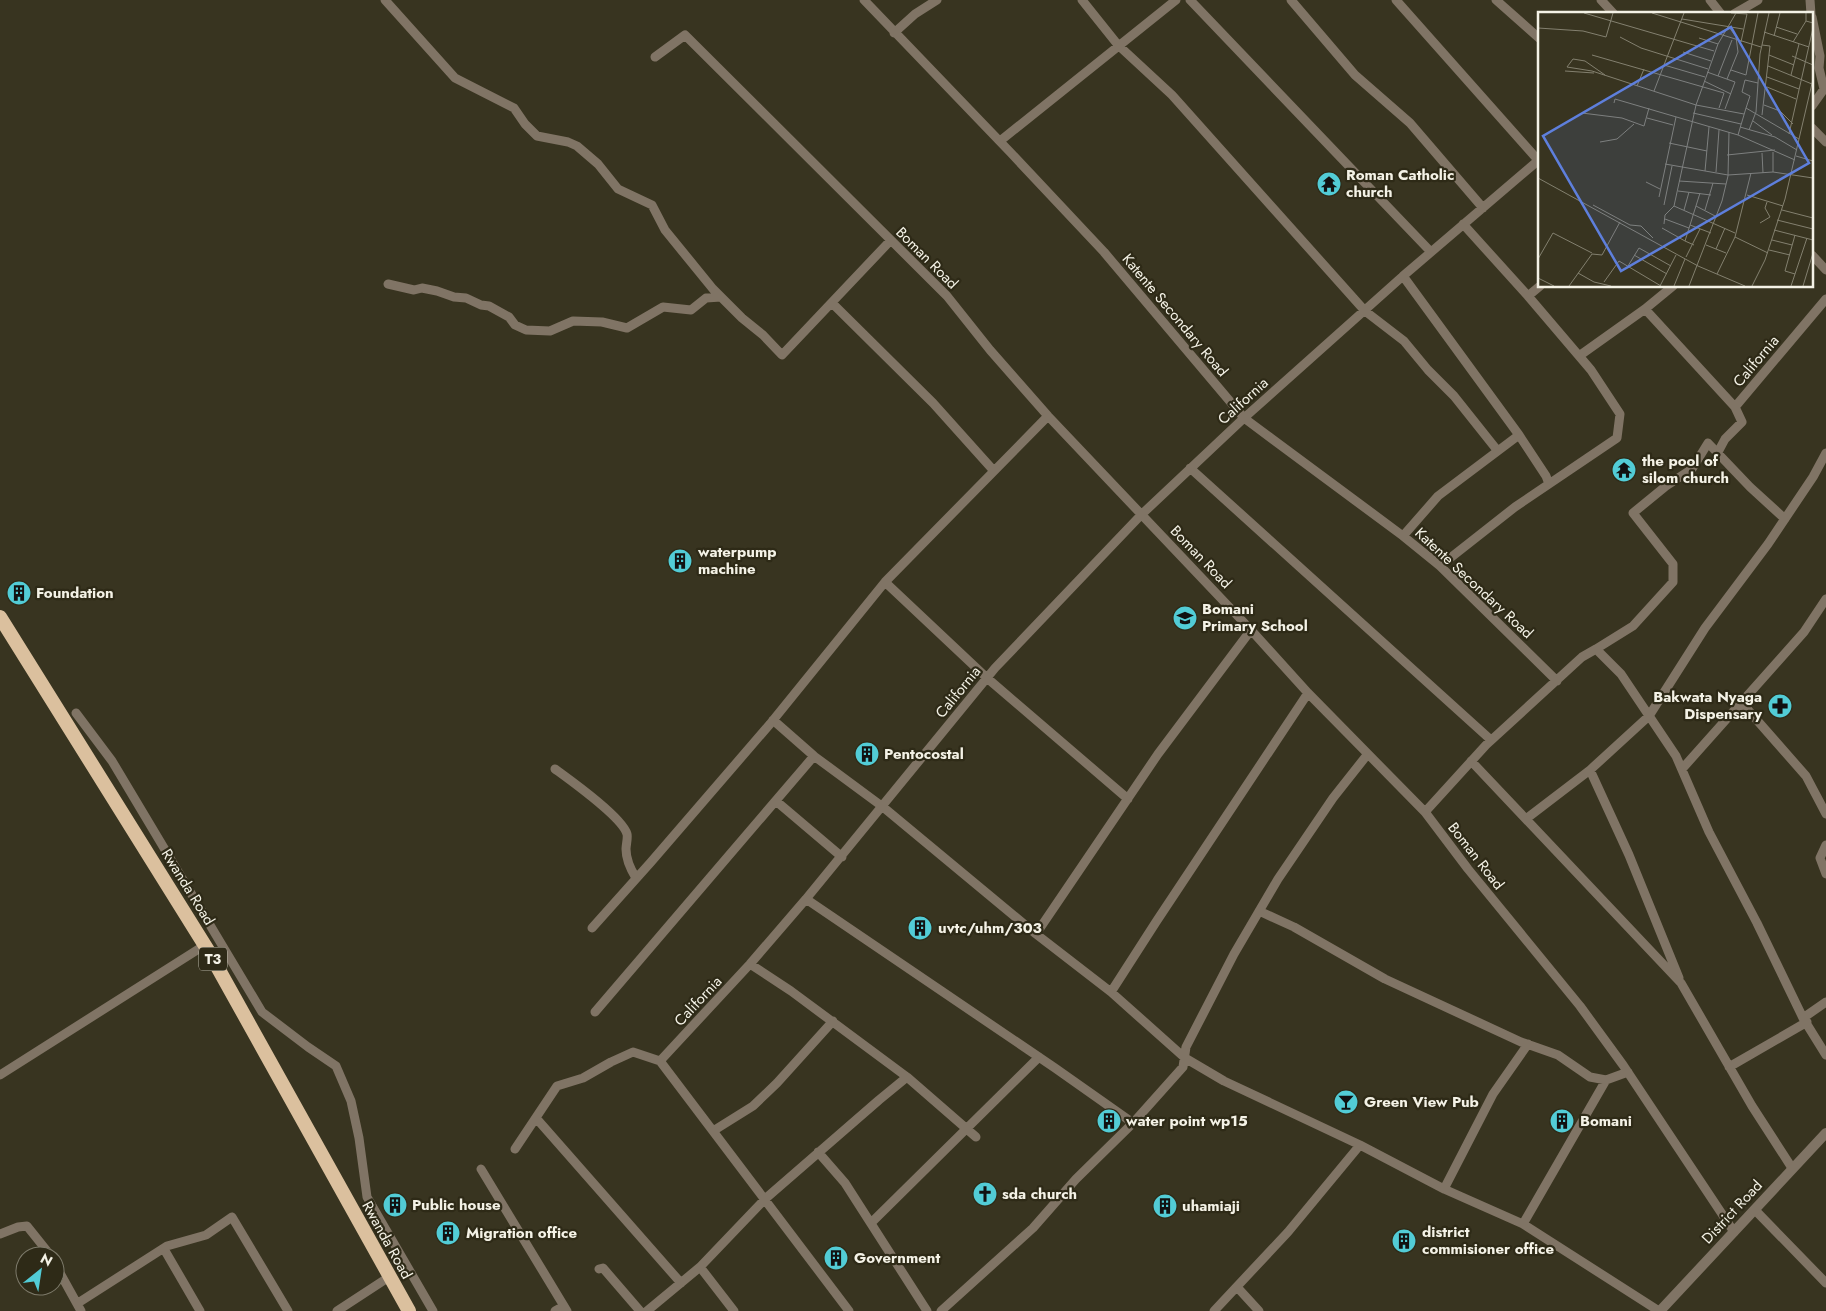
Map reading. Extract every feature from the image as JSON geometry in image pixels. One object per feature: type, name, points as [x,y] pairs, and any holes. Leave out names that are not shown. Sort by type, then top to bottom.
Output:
[{"type":"highway","name":"Rwanda Road","points":[[0,617],[205,945],[389,1277],[410,1311]]},
{"type":"street","points":[[385,0],[455,78],[514,108],[525,124],[537,136],[568,142],[577,146],[598,164],[618,189],[652,205],[665,230],[721,297],[782,354],[890,241]]},
{"type":"street","name":"Katente Secondary Road","points":[[864,0],[1104,252],[1244,418],[1403,536],[1440,566],[1557,681]]},
{"type":"street","points":[[894,33],[915,14],[937,0]]},
{"type":"street","points":[[1082,0],[1118,45],[1172,96],[1365,311],[1404,341],[1428,370],[1454,396],[1497,450]]},
{"type":"street","points":[[1000,141],[1176,0]]},
{"type":"street","points":[[1190,0],[1431,252]]},
{"type":"street","points":[[1291,0],[1356,75],[1410,123],[1483,208]]},
{"type":"street","points":[[1396,0],[1538,158]]},
{"type":"street","points":[[1496,0],[1538,37]]},
{"type":"street","points":[[1601,0],[1612,12]]},
{"type":"street","points":[[1710,0],[1719,12]]},
{"type":"street","points":[[1737,12],[1758,0]]},
{"type":"street","points":[[1814,26],[1820,56],[1819,68],[1824,89],[1814,103]]},
{"type":"street","name":"Boman Road","points":[[656,57],[686,35],[947,296],[990,350],[1048,416],[1251,630],[1308,693],[1425,812],[1468,870],[1580,1006],[1628,1072],[1734,1232]]},
{"type":"street","points":[[1814,130],[1826,142]]},
{"type":"street","name":"California","points":[[660,1062],[750,964],[842,857],[987,678],[1141,515],[1244,418],[1403,276],[1538,160]]},
{"type":"street","points":[[1440,566],[1515,507],[1617,438],[1620,414],[1591,370],[1463,224]]},
{"type":"street","points":[[1814,257],[1826,270]]},
{"type":"street","points":[[1403,276],[1519,435],[1550,484]]},
{"type":"street","points":[[388,284],[414,290],[422,288],[454,297],[466,298],[481,305],[490,306],[509,318],[515,325],[526,330],[550,331],[573,321],[602,322],[627,328],[663,307],[691,310],[706,298],[721,297]]},
{"type":"street","points":[[1528,296],[1538,288]]},
{"type":"street","points":[[1579,356],[1645,309],[1671,288]]},
{"type":"street","name":"California","points":[[1645,309],[1735,407],[1826,300]]},
{"type":"street","points":[[832,303],[933,403],[994,470]]},
{"type":"street","points":[[1717,454],[1726,439],[1742,422],[1735,407]]},
{"type":"street","points":[[592,928],[773,720],[885,582],[1048,416]]},
{"type":"street","points":[[1403,536],[1438,496],[1519,435]]},
{"type":"street","points":[[1425,812],[1491,740],[1582,657],[1633,626],[1673,582],[1673,564],[1633,513],[1666,486],[1692,469],[1708,443],[1750,487],[1785,518]]},
{"type":"street","points":[[1526,819],[1590,770],[1650,716],[1705,628],[1768,544],[1813,477],[1826,453]]},
{"type":"street","points":[[1190,468],[1491,740]]},
{"type":"street","points":[[885,582],[987,678],[1128,799]]},
{"type":"street","points":[[1682,769],[1804,632],[1826,598]]},
{"type":"street","points":[[1036,934],[1158,754],[1251,630]]},
{"type":"street","points":[[1596,649],[1621,674],[1676,756],[1709,832],[1805,1020],[1826,1055]]},
{"type":"street","points":[[1111,992],[1308,693]]},
{"type":"street","points":[[1741,702],[1806,776],[1826,814]]},
{"type":"street","points":[[76,713],[112,761],[262,1012],[336,1066],[352,1101],[367,1197],[433,1311]]},
{"type":"street","points":[[773,720],[814,756],[883,807],[1036,934],[1111,992],[1185,1058],[1224,1081],[1360,1145],[1444,1189],[1523,1224],[1660,1311]]},
{"type":"street","points":[[941,1311],[1034,1228],[1076,1180],[1133,1123],[1183,1066],[1186,1047],[1234,954],[1278,879],[1333,798],[1368,755]]},
{"type":"street","points":[[595,1012],[814,756]]},
{"type":"street","points":[[1471,761],[1681,983]]},
{"type":"street","points":[[555,769],[588,792],[620,822],[627,834],[626,852],[630,869],[636,878]]},
{"type":"street","points":[[1590,770],[1629,855],[1681,983],[1752,1106],[1792,1168]]},
{"type":"street","points":[[776,801],[842,857]]},
{"type":"street","points":[[1826,845],[1820,858],[1826,874]]},
{"type":"street","points":[[806,899],[1133,1123]]},
{"type":"street","points":[[1259,911],[1294,927],[1386,979],[1528,1044],[1558,1055],[1590,1076],[1606,1080],[1628,1072]]},
{"type":"street","points":[[0,1075],[205,945]]},
{"type":"street","points":[[750,964],[833,1021],[907,1077],[976,1137]]},
{"type":"street","points":[[1729,1067],[1805,1020],[1826,1002]]},
{"type":"street","points":[[713,1131],[753,1106],[777,1083],[833,1021]]},
{"type":"street","points":[[1444,1189],[1492,1094],[1528,1044]]},
{"type":"street","points":[[515,1149],[557,1086],[583,1078],[633,1052],[660,1062],[849,1311]]},
{"type":"street","points":[[871,1223],[1039,1058]]},
{"type":"street","points":[[647,1311],[700,1267],[765,1199],[907,1077]]},
{"type":"street","points":[[1523,1224],[1606,1080]]},
{"type":"street","points":[[536,1118],[681,1283]]},
{"type":"street","name":"District Road","points":[[1660,1311],[1826,1133]]},
{"type":"street","points":[[1214,1311],[1288,1232],[1360,1145]]},
{"type":"street","points":[[818,1152],[845,1183],[927,1311]]},
{"type":"street","points":[[481,1169],[566,1308],[555,1311]]},
{"type":"street","points":[[1755,1210],[1826,1283]]},
{"type":"street","points":[[65,1282],[79,1307],[164,1249],[206,1235],[232,1217],[288,1311]]},
{"type":"street","points":[[0,1234],[18,1227],[27,1226],[43,1246]]},
{"type":"street","points":[[164,1249],[200,1311]]},
{"type":"street","points":[[700,1267],[734,1311]]},
{"type":"street","points":[[599,1269],[603,1268],[610,1275],[640,1311]]},
{"type":"street","points":[[337,1311],[389,1277]]},
{"type":"street","points":[[1236,1287],[1259,1311]]},
{"type":"place","name":"Roman Catholic church","points":[[1329,184]]},
{"type":"place","name":"the pool of silom church","points":[[1624,470]]},
{"type":"place","name":"waterpump machine","points":[[680,561]]},
{"type":"place","name":"Foundation","points":[[19,593]]},
{"type":"place","name":"Bomani Primary School","points":[[1185,618]]},
{"type":"place","name":"Bakwata Nyaga Dispensary","points":[[1780,706]]},
{"type":"place","name":"Pentocostal","points":[[867,754]]},
{"type":"place","name":"uvtc/uhm/303","points":[[920,928]]},
{"type":"place","name":"Green View Pub","points":[[1346,1102]]},
{"type":"place","name":"water point wp15","points":[[1109,1121]]},
{"type":"place","name":"Bomani","points":[[1562,1121]]},
{"type":"place","name":"sda church","points":[[985,1194]]},
{"type":"place","name":"Public house","points":[[395,1205]]},
{"type":"place","name":"uhamiaji","points":[[1165,1206]]},
{"type":"place","name":"Migration office","points":[[448,1233]]},
{"type":"place","name":"district commisioner office","points":[[1404,1241]]},
{"type":"place","name":"Government","points":[[836,1258]]}]
